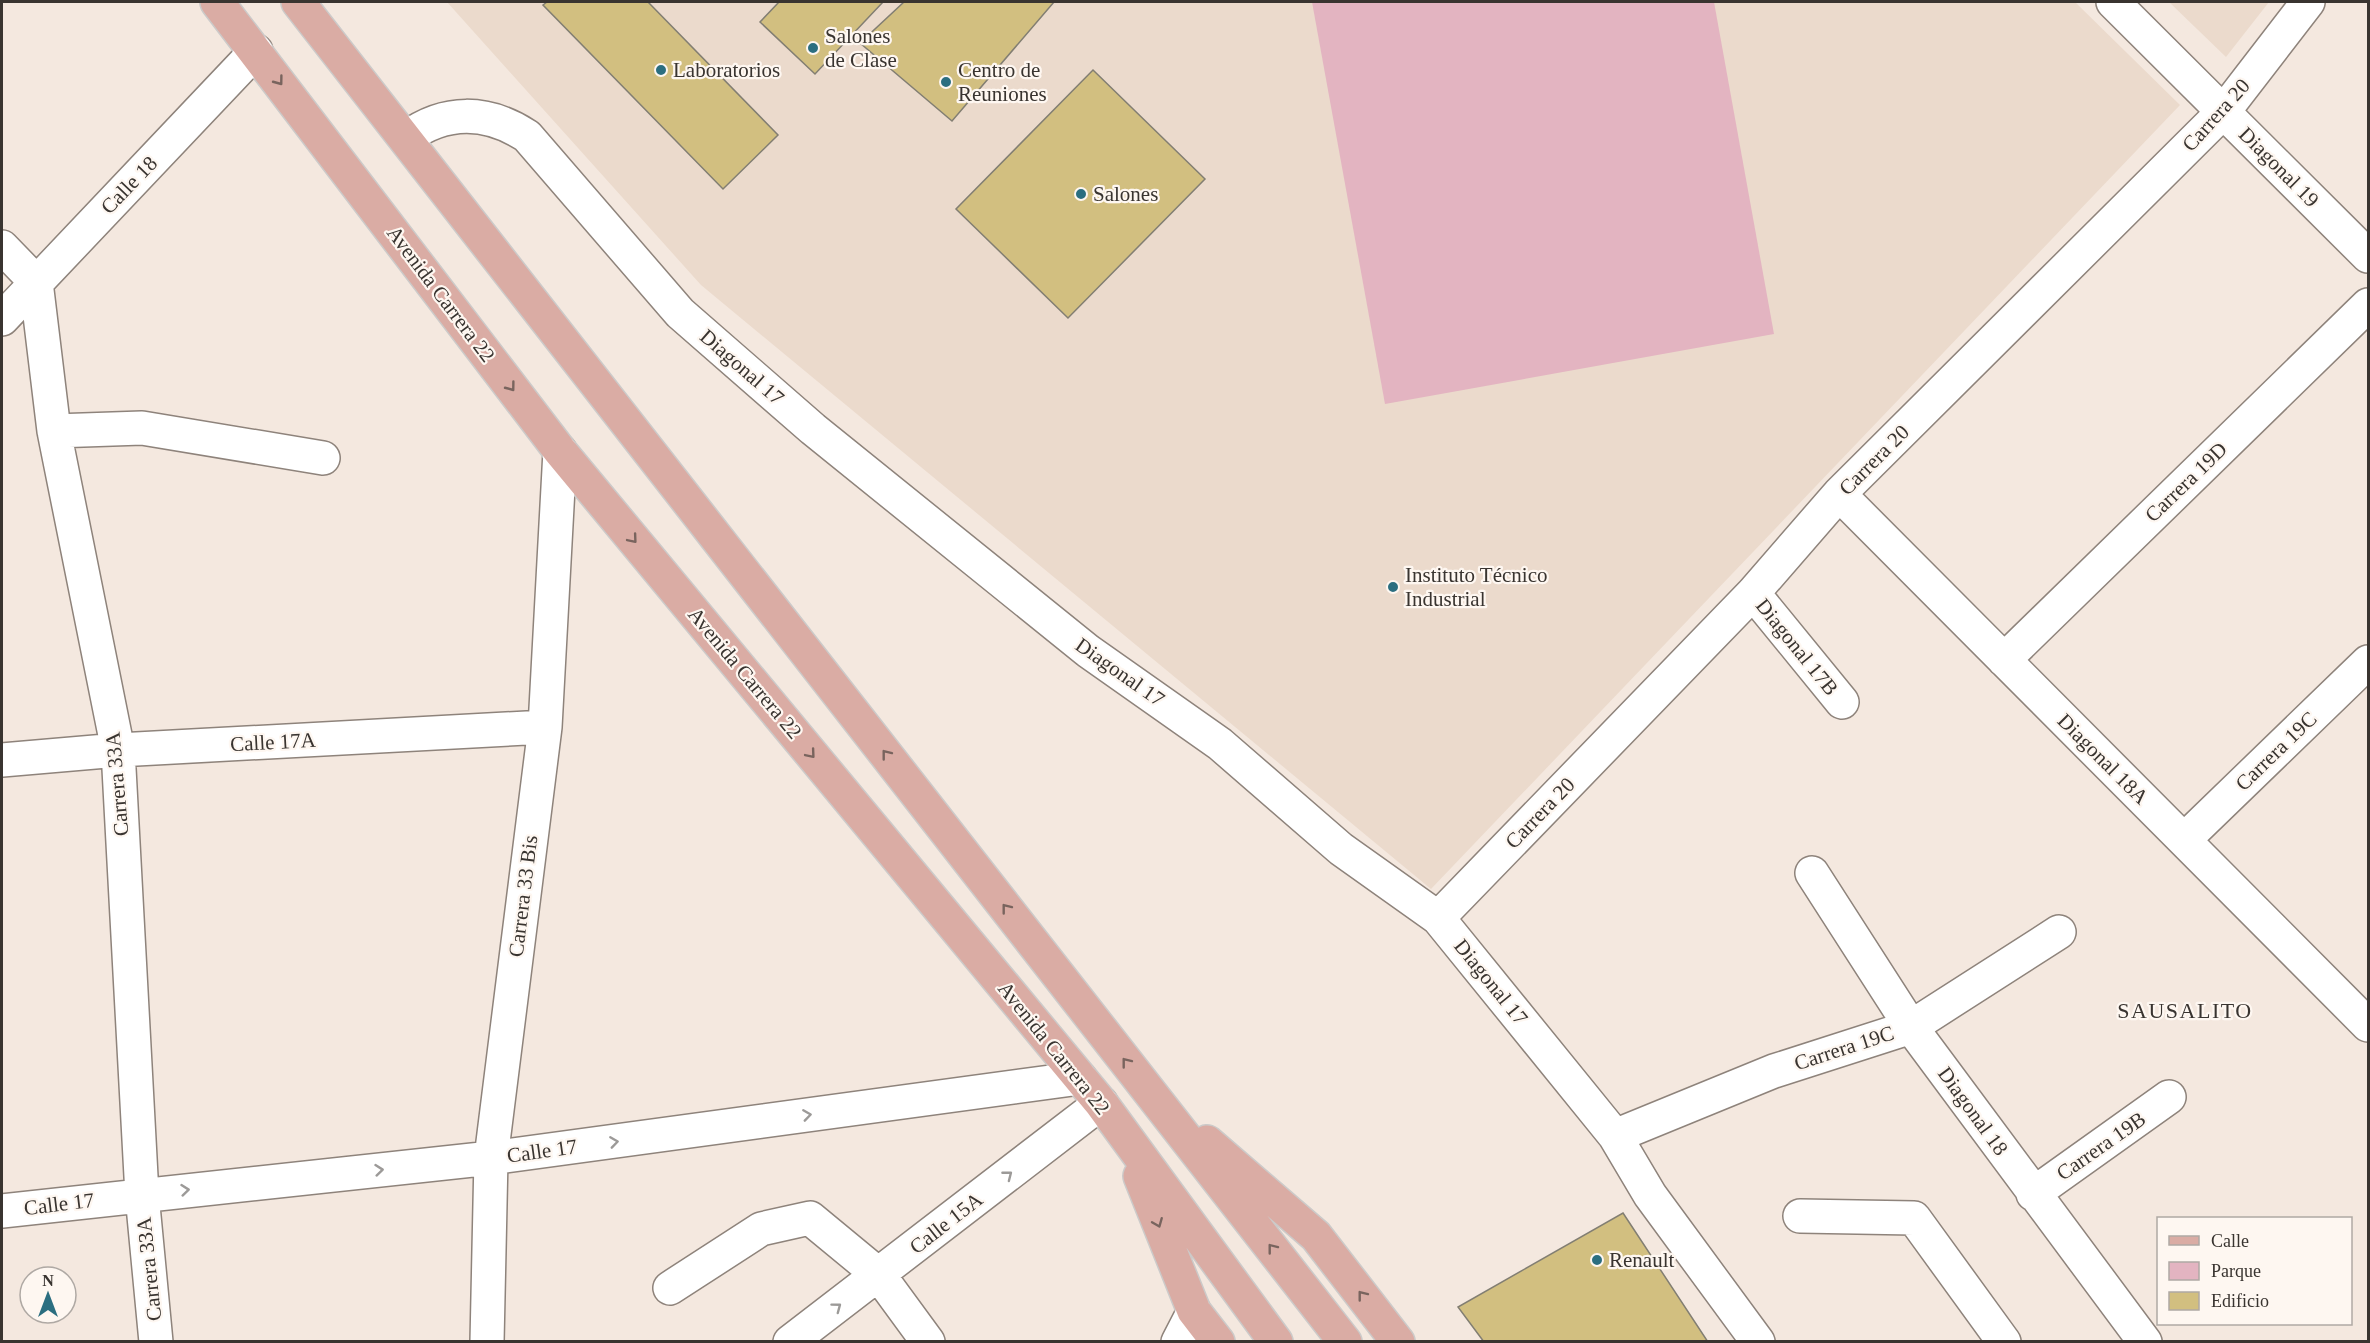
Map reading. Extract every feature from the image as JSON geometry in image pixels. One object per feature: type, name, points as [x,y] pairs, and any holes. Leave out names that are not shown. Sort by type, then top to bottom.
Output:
[{"type":"main road","name":"Avenida Carrera 22","points":[[218,2],[560,451],[1101,1103],[1270,1334]]},
{"type":"main road","points":[[298,2],[1345,1341]]},
{"type":"main road","points":[[1152,1095],[1316,1236],[1398,1341]]},
{"type":"main road","points":[[1121,1130],[1194,1311],[1218,1341]]},
{"type":"street","name":"Diagonal 19","points":[[2113,2],[2368,256]]},
{"type":"street","name":"Carrera 20","points":[[1438,918],[1753,593],[1839,494],[2223,111],[2308,2]]},
{"type":"street","name":"Calle 18","points":[[2,319],[256,51]]},
{"type":"street","name":"Diagonal 17","points":[[406,138],[434,122],[466,115],[498,120],[527,136],[680,313],[804,421],[1088,651],[1220,744],[1341,849],[1438,918],[1615,1136],[1650,1195],[1758,1341]]},
{"type":"street","points":[[2,247],[36,282]]},
{"type":"street","name":"Carrera 33A","points":[[36,282],[54,431],[118,750],[142,1195],[156,1341]]},
{"type":"street","name":"Carrera 19D","points":[[2004,660],[2368,305]]},
{"type":"street","points":[[54,431],[142,428],[323,458]]},
{"type":"street","name":"Carrera 33 Bis","points":[[487,1341],[491,1158],[544,727],[560,451]]},
{"type":"street","name":"Diagonal 18A","points":[[1839,494],[2184,840],[2365,1015]]},
{"type":"street","name":"Diagonal 17B","points":[[1753,593],[1842,702]]},
{"type":"street","name":"Carrera 19C","points":[[2184,840],[2368,662]]},
{"type":"street","name":"Calle 17A","points":[[2,760],[118,750],[544,727]]},
{"type":"street","name":"Diagonal 18","points":[[1812,873],[1911,1027],[2033,1194],[2145,1341]]},
{"type":"street","name":"Carrera 19C","points":[[1615,1136],[1774,1071],[1911,1027],[2058,932]]},
{"type":"street","name":"Calle 17","points":[[2,1211],[491,1158],[1080,1078]]},
{"type":"street","name":"Carrera 19B","points":[[2033,1194],[2169,1097]]},
{"type":"street","name":"Calle 15A","points":[[790,1341],[1101,1103]]},
{"type":"street","points":[[1800,1216],[1914,1218],[2004,1341]]},
{"type":"street","points":[[670,1288],[761,1230],[810,1218],[879,1275],[928,1341]]},
{"type":"street","points":[[1179,1341],[1194,1311]]},
{"type":"shaded area","name":"Instituto Técnico Industrial","points":[[447,2],[2075,2],[2180,105],[1431,889],[701,285]]},
{"type":"shaded area","points":[[2169,2],[2269,2],[2226,57]]},
{"type":"green space","points":[[1312,2],[1714,2],[1774,334],[1385,404]]},
{"type":"building","name":"Laboratorios","points":[[547,2],[648,2],[778,135],[723,189],[543,5]]},
{"type":"building","name":"Salones de Clase","points":[[779,2],[883,2],[815,74],[760,22]]},
{"type":"building","name":"Centro de Reuniones","points":[[904,2],[1054,2],[952,121],[860,43]]},
{"type":"building","name":"Salones","points":[[1093,70],[1205,179],[1068,318],[956,209]]},
{"type":"building","name":"Renault","points":[[1623,1213],[1708,1342],[1484,1342],[1458,1307]]},
{"type":"place","name":"Salones de Clase","points":[[813,48]]},
{"type":"place","name":"Laboratorios","points":[[661,70]]},
{"type":"place","name":"Centro de Reuniones","points":[[946,82]]},
{"type":"place","name":"Salones","points":[[1081,194]]},
{"type":"place","name":"Instituto Técnico Industrial","points":[[1393,587]]},
{"type":"place","name":"Renault","points":[[1597,1260]]},
{"type":"district","name":"SAUSALITO","points":[[2185,1010]]}]
